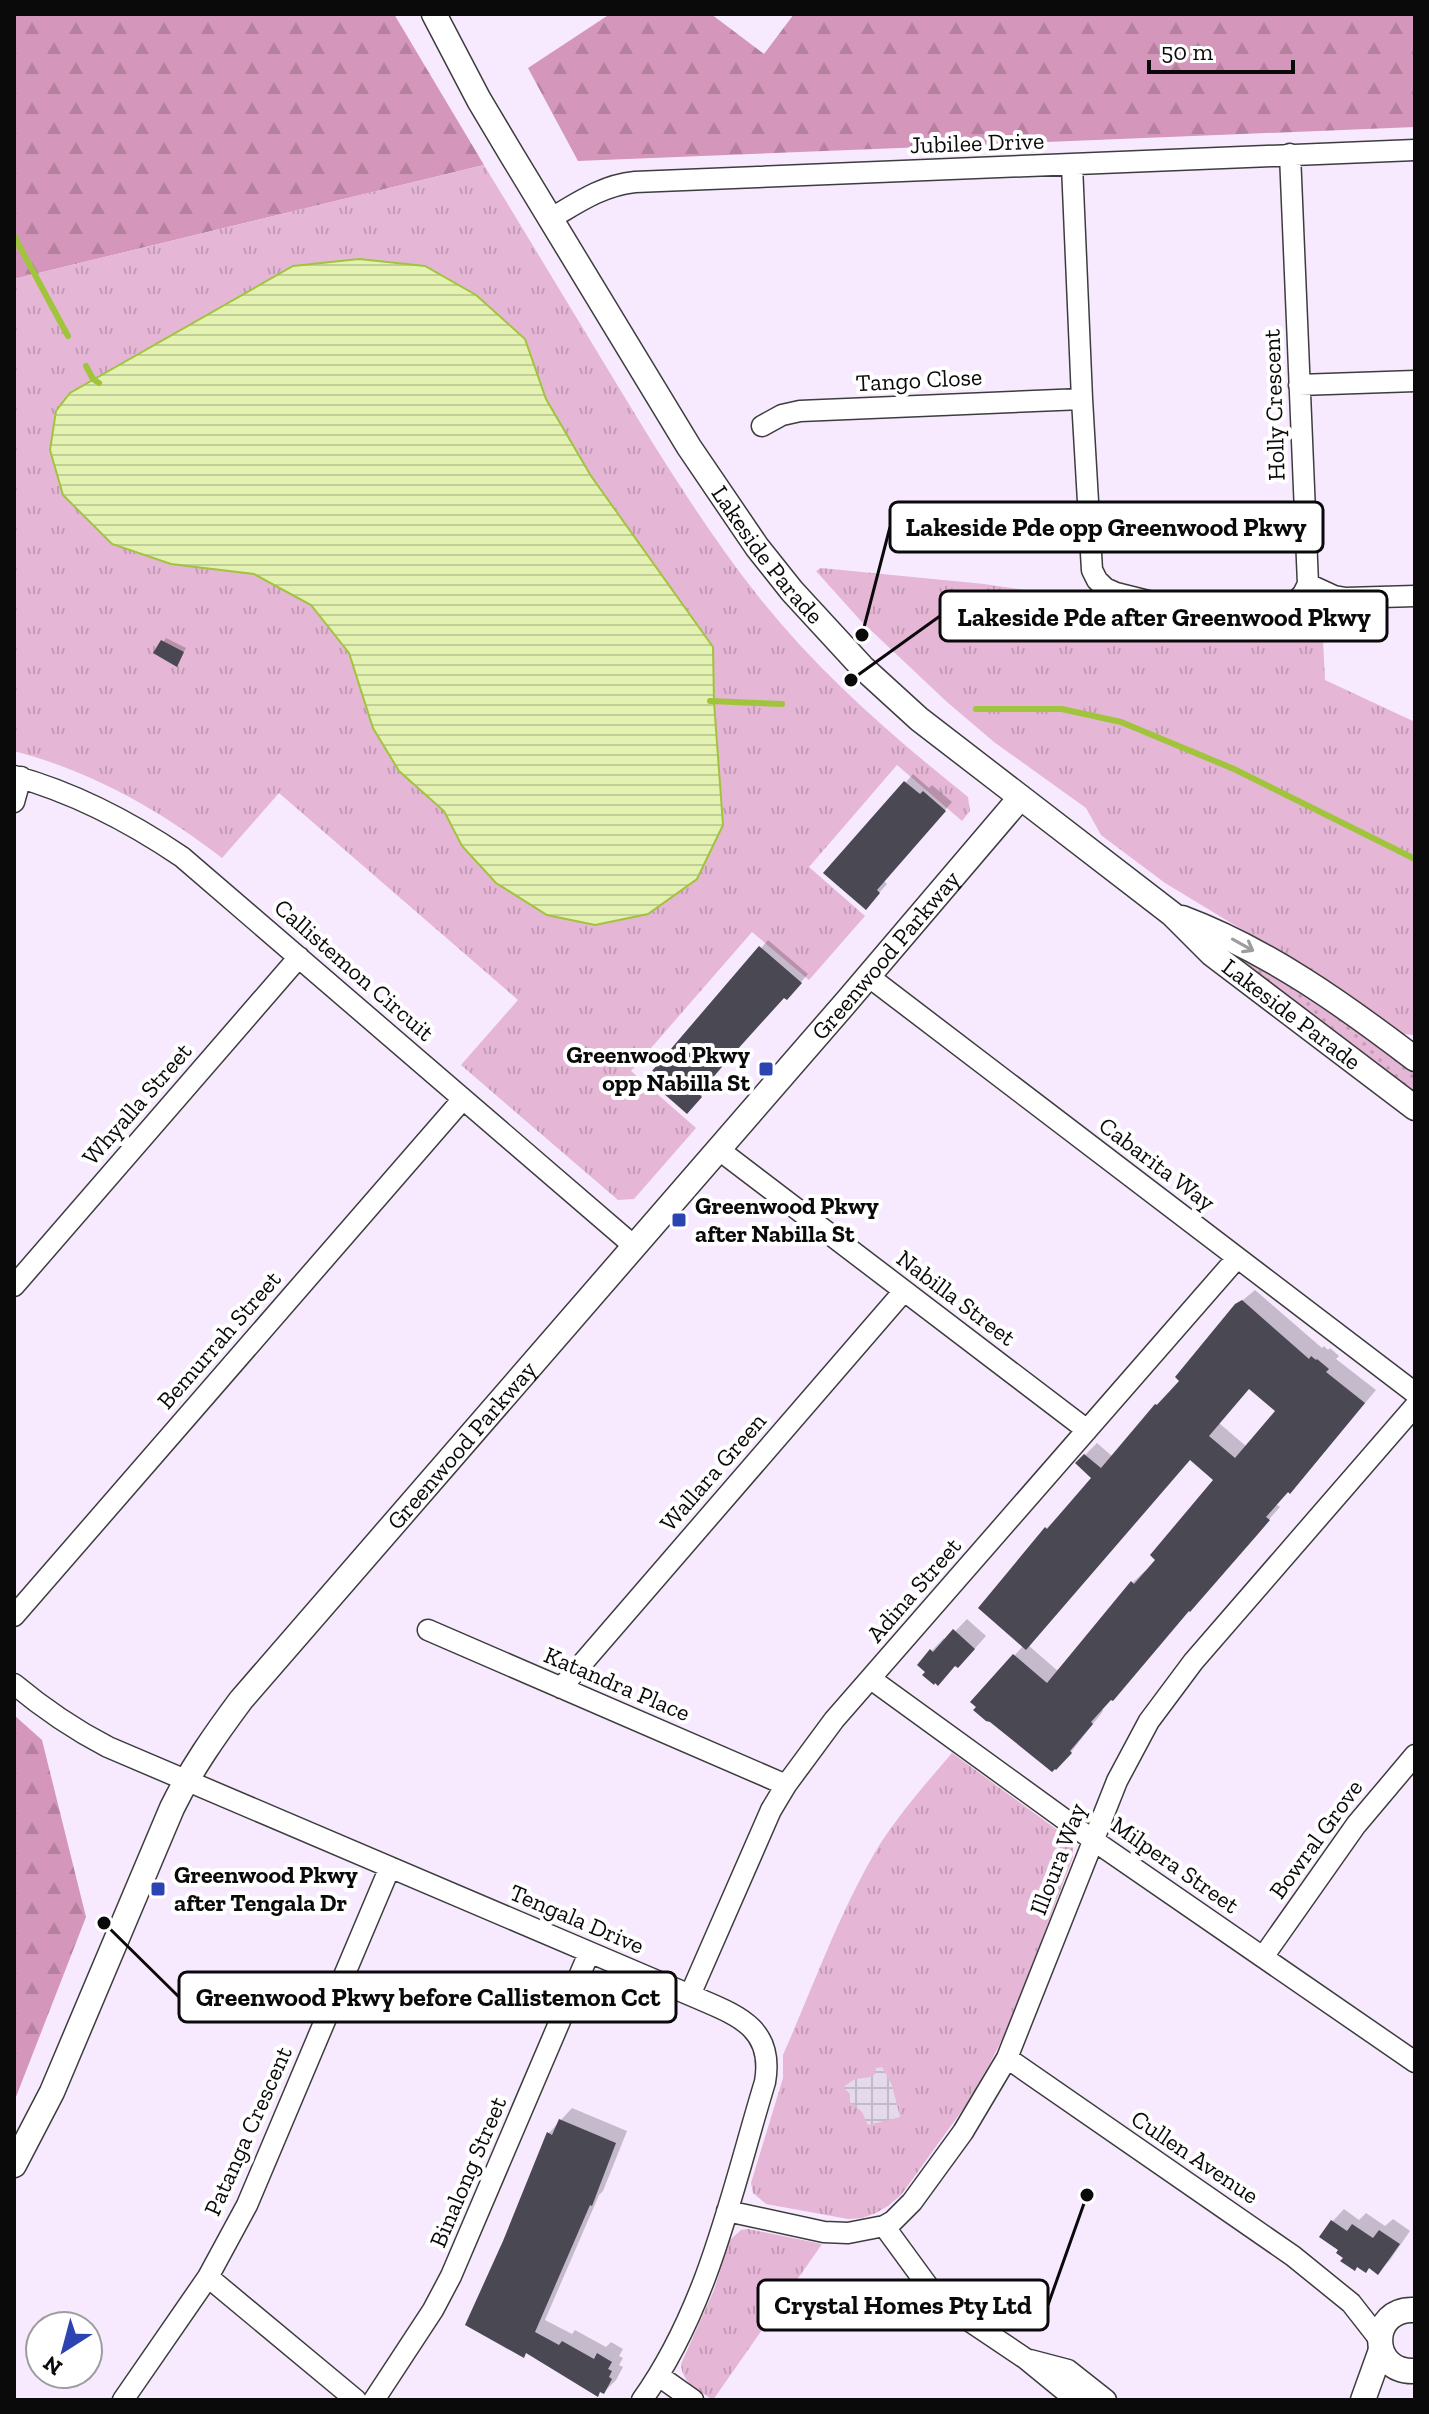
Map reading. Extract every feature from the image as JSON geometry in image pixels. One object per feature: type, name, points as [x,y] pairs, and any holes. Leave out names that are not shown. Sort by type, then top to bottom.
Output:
[{"type":"street","name":"Lakeside Parade","points":[[434,14],[479,100],[697,459],[750,537],[831,634],[919,719],[1172,914],[1212,954],[1415,1108]]},
{"type":"street","name":"Jubilee Drive","points":[[550,219],[597,192],[635,182],[1415,150]]},
{"type":"street","name":"Holly Crescent","points":[[1290,154],[1308,584]]},
{"type":"street","points":[[1072,165],[1090,559],[1097,580],[1116,593],[1188,611],[1284,607],[1295,602],[1308,584],[1346,598],[1415,596]]},
{"type":"street","points":[[1299,385],[1415,381]]},
{"type":"street","name":"Tango Close","points":[[762,426],[782,415],[800,411],[1082,399]]},
{"type":"street","points":[[14,802],[17,776]]},
{"type":"street","name":"Callistemon Circuit","points":[[17,776],[78,798],[146,832],[204,874],[634,1246]]},
{"type":"street","name":"Greenwood Parkway","points":[[17,2155],[52,2092],[172,1808],[204,1750],[241,1700],[1020,798]]},
{"type":"street","name":"Lakeside Parade","points":[[1172,914],[1218,931],[1250,949],[1366,1021],[1415,1059]]},
{"type":"street","name":"Whyalla Street","points":[[14,1286],[299,957]]},
{"type":"street","name":"Cabarita Way","points":[[868,976],[1415,1393]]},
{"type":"street","name":"Bemurrah Street","points":[[14,1616],[463,1099]]},
{"type":"street","name":"Nabilla Street","points":[[718,1149],[1087,1430]]},
{"type":"street","name":"Adina Street","points":[[690,1995],[771,1810],[834,1720],[1237,1258]]},
{"type":"street","name":"Wallara Green","points":[[561,1688],[904,1291]]},
{"type":"street","name":"Illoura Way","points":[[884,2226],[912,2202],[934,2174],[1007,2058],[1124,1765],[1164,1698],[1415,1406]]},
{"type":"street","name":"Katandra Place","points":[[428,1630],[786,1785]]},
{"type":"street","name":"Milpera Street","points":[[871,1679],[1093,1840],[1415,2062]]},
{"type":"street","points":[[14,1684],[75,1730],[186,1781]]},
{"type":"street","name":"Bowral Grove","points":[[1263,1957],[1365,1813],[1415,1755]]},
{"type":"street","name":"Tengala Drive","points":[[186,1781],[690,1995],[739,2017],[761,2038],[768,2067],[727,2211],[693,2312],[659,2376],[642,2400]]},
{"type":"street","name":"Patanga Crescent","points":[[123,2400],[208,2277],[247,2205],[390,1867]]},
{"type":"street","name":"Binalong Street","points":[[374,2400],[433,2310],[451,2276],[589,1953]]},
{"type":"street","name":"Cullen Avenue","points":[[1007,2058],[1272,2241],[1351,2303],[1380,2345]]},
{"type":"street","points":[[727,2211],[824,2232],[848,2233],[884,2226],[933,2293],[950,2308],[1026,2359],[1070,2395],[1087,2400]]},
{"type":"street","points":[[208,2277],[356,2400]]},
{"type":"street","points":[[1365,2398],[1381,2331],[1402,2313],[1415,2291]]},
{"type":"street","name":"Cullen Avenue","points":[[1351,2303],[1402,2313]]},
{"type":"street","points":[[1380,2345],[1391,2364],[1411,2371]]},
{"type":"street","points":[[1026,2359],[1068,2370],[1106,2400]]},
{"type":"street","points":[[1365,2398],[1411,2371]]},
{"type":"street","points":[[659,2376],[693,2400]]},
{"type":"green space","points":[[14,14],[394,14],[484,165],[14,279]]},
{"type":"green space","points":[[610,14],[711,14],[764,54],[794,14],[1415,14],[1415,127],[578,161],[528,68]]},
{"type":"green space","points":[[484,165],[662,458],[758,596],[805,651],[857,702],[968,797],[970,811],[962,821],[897,765],[809,867],[865,916],[809,980],[752,932],[631,1071],[696,1128],[634,1199],[618,1200],[461,1065],[518,1000],[279,793],[222,858],[124,794],[70,769],[14,751],[14,279]]},
{"type":"green space","points":[[821,568],[984,584],[1087,599],[1101,612],[1118,616],[1155,616],[1204,623],[1322,621],[1325,680],[1415,722],[1415,1035],[1402,1034],[1312,972],[1165,883],[1101,835],[1086,808],[994,742],[860,620],[816,571]]},
{"type":"green space","points":[[1231,950],[1298,988],[1415,1071],[1413,1096],[1227,955]]},
{"type":"green space","points":[[14,1715],[42,1740],[86,1917],[14,2102]]},
{"type":"green space","points":[[952,1753],[1067,1837],[1073,1846],[1073,1857],[1009,2026],[966,2105],[901,2195],[888,2206],[862,2218],[848,2219],[766,2204],[753,2193],[751,2183],[783,2078],[783,2055],[840,1921],[866,1869],[897,1820]]},
{"type":"green space","points":[[741,2230],[822,2244],[713,2400],[688,2381],[681,2364],[714,2290],[730,2240]]},
{"type":"shaded area","points":[[359,259],[425,266],[476,295],[525,339],[546,399],[591,476],[713,647],[723,825],[697,879],[648,914],[595,925],[547,915],[496,883],[462,846],[444,811],[399,771],[373,728],[349,653],[311,605],[254,574],[171,564],[112,544],[63,495],[50,450],[56,411],[70,393],[293,266]]},
{"type":"shaded area","points":[[882,2067],[892,2085],[900,2117],[868,2125],[843,2087],[855,2079],[871,2077],[876,2068]]},
{"type":"building","points":[[161,640],[184,652],[177,667],[153,653]]},
{"type":"building","points":[[904,781],[920,794],[923,791],[946,811],[877,890],[880,893],[866,910],[823,873]]},
{"type":"building","points":[[759,946],[802,983],[787,1000],[784,998],[727,1061],[699,1094],[702,1097],[687,1114],[646,1078]]},
{"type":"building","points":[[1242,1300],[1309,1359],[1311,1356],[1317,1359],[1329,1369],[1326,1372],[1365,1403],[1290,1494],[1288,1492],[1266,1517],[1270,1520],[1113,1701],[1091,1722],[1093,1724],[1070,1751],[1072,1753],[1052,1772],[973,1710],[976,1707],[970,1702],[1013,1654],[1047,1683],[1131,1581],[1134,1584],[1155,1560],[1150,1555],[1213,1480],[1190,1460],[1026,1650],[978,1608],[1045,1527],[1047,1529],[1091,1478],[1075,1463],[1084,1454],[1101,1468],[1155,1404],[1179,1381],[1175,1377],[1235,1304]],"holes":[[[1249,1389],[1275,1411],[1235,1458],[1209,1436]]]},
{"type":"building","points":[[953,1629],[975,1649],[938,1686],[934,1685],[922,1675],[925,1672],[917,1665]]},
{"type":"building","points":[[559,2119],[616,2143],[592,2206],[535,2332],[559,2345],[562,2341],[594,2359],[597,2353],[612,2362],[608,2369],[612,2371],[609,2377],[612,2379],[604,2394],[600,2392],[598,2397],[526,2353],[524,2358],[465,2325],[547,2132],[552,2135]]},
{"type":"building","points":[[1331,2220],[1347,2231],[1352,2224],[1373,2238],[1379,2230],[1400,2244],[1378,2275],[1369,2268],[1366,2273],[1357,2267],[1355,2271],[1340,2261],[1343,2258],[1336,2253],[1338,2250],[1319,2237]]},
{"type":"waterway","points":[[14,236],[68,336]]},
{"type":"waterway","points":[[86,366],[99,383]]},
{"type":"waterway","points":[[710,701],[782,704]]},
{"type":"waterway","points":[[976,709],[1062,709],[1121,722],[1234,769],[1415,859]]},
{"type":"place","name":"Lakeside Pde opp Greenwood Pkwy","points":[[862,635]]},
{"type":"place","name":"Lakeside Pde after Greenwood Pkwy","points":[[851,680]]},
{"type":"place","name":"Greenwood Pkwy opp Nabilla St","points":[[766,1069]]},
{"type":"place","name":"Greenwood Pkwy after Nabilla St","points":[[679,1220]]},
{"type":"place","name":"Greenwood Pkwy after Tengala Dr","points":[[158,1889]]},
{"type":"place","name":"Greenwood Pkwy before Callistemon Cct","points":[[104,1923]]},
{"type":"place","name":"Crystal Homes Pty Ltd","points":[[1087,2195]]}]
